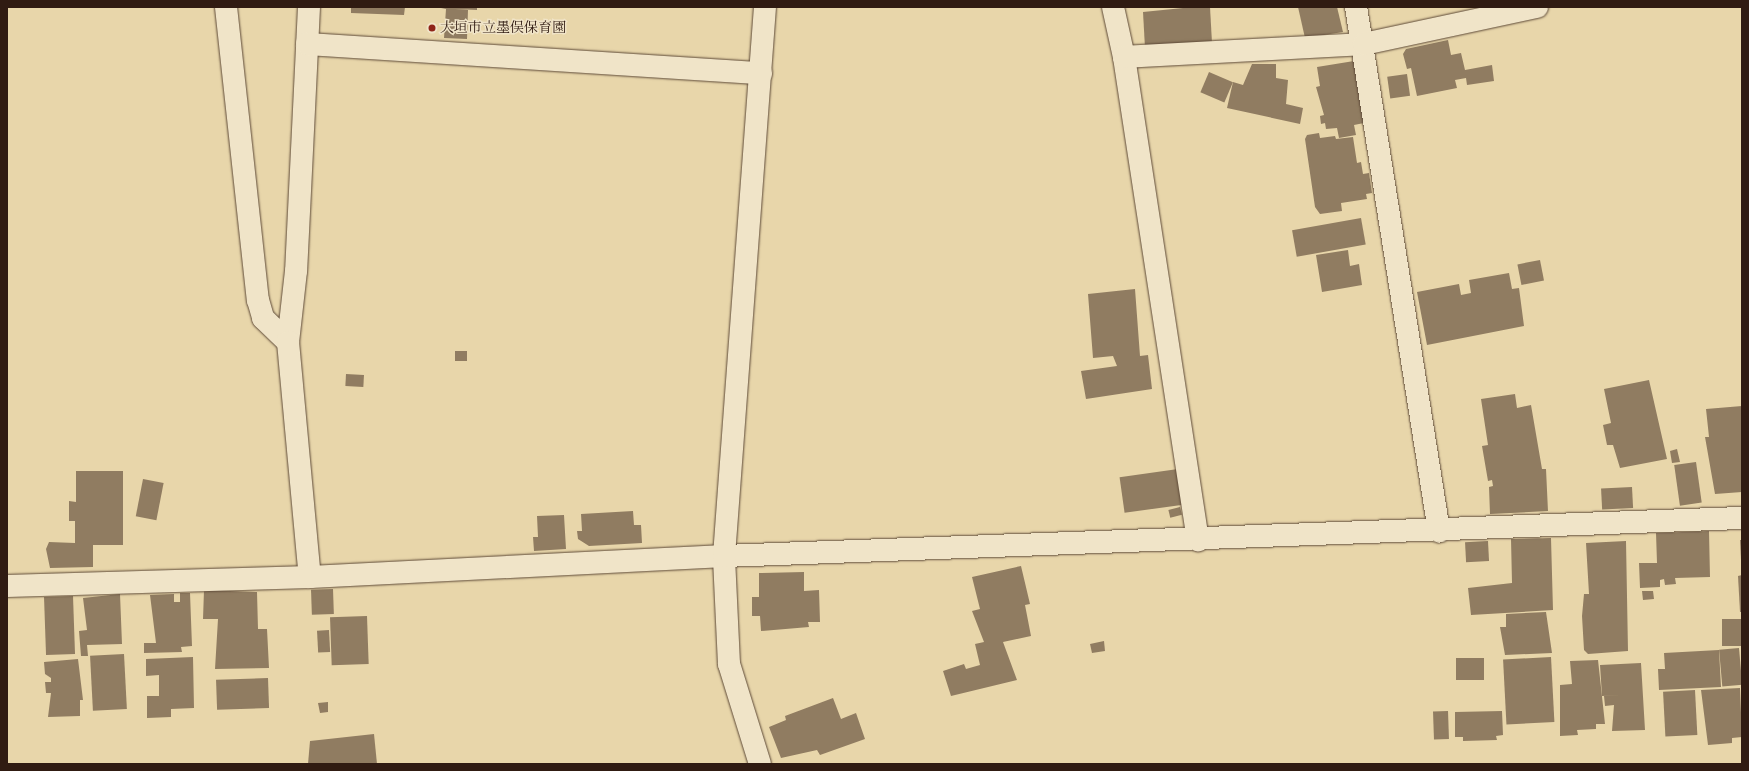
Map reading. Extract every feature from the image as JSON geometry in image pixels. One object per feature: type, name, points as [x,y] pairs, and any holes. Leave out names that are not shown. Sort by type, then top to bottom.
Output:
[{"type":"street","points":[[226,7],[258,300],[263,318],[288,342]]},
{"type":"street","points":[[309,7],[296,271],[288,342],[310,577]]},
{"type":"street","points":[[760,764],[729,664],[724,556],[765,7]]},
{"type":"street","points":[[1113,7],[1124,57],[1198,540]]},
{"type":"street","points":[[1356,7],[1364,44],[1439,531]]},
{"type":"street","points":[[1124,57],[1364,44],[1537,7]]},
{"type":"street","points":[[306,44],[760,73]]},
{"type":"street","points":[[7,586],[310,577],[724,556],[1198,540],[1742,518]]},
{"type":"building","points":[[351,7],[405,7],[404,15],[351,13]]},
{"type":"building","points":[[436,7],[477,7],[477,10],[455,9],[468,10],[467,39],[444,38],[446,9]]},
{"type":"building","points":[[1193,7],[1210,7],[1212,43],[1145,48],[1143,12]]},
{"type":"building","points":[[1298,7],[1337,7],[1343,32],[1305,38]]},
{"type":"building","points":[[1448,40],[1451,55],[1461,53],[1465,70],[1492,65],[1494,81],[1467,85],[1466,78],[1455,80],[1457,88],[1417,96],[1411,68],[1407,69],[1403,54],[1406,49]]},
{"type":"building","points":[[1354,61],[1364,123],[1354,125],[1356,135],[1339,138],[1337,128],[1326,129],[1325,123],[1321,124],[1320,116],[1324,115],[1316,87],[1320,86],[1317,67]]},
{"type":"building","points":[[1252,64],[1276,64],[1276,78],[1288,80],[1286,104],[1303,108],[1300,124],[1227,108],[1233,82],[1243,85]]},
{"type":"building","points":[[1209,72],[1233,82],[1224,102],[1200,92]]},
{"type":"building","points":[[1407,74],[1410,96],[1390,99],[1387,77]]},
{"type":"building","points":[[1319,133],[1320,138],[1335,136],[1336,139],[1353,137],[1357,163],[1361,162],[1363,174],[1369,173],[1372,193],[1366,194],[1367,199],[1341,203],[1342,211],[1320,214],[1315,207],[1305,139],[1307,135]]},
{"type":"building","points":[[1361,218],[1366,245],[1297,257],[1292,230]]},
{"type":"building","points":[[1348,250],[1350,266],[1359,264],[1362,285],[1322,292],[1316,255]]},
{"type":"building","points":[[1540,260],[1544,281],[1521,285],[1517,264]]},
{"type":"building","points":[[1509,273],[1512,289],[1519,288],[1524,326],[1427,345],[1417,292],[1459,284],[1461,295],[1471,293],[1469,280]]},
{"type":"building","points":[[1135,289],[1140,356],[1148,355],[1152,389],[1086,399],[1081,371],[1117,366],[1113,356],[1093,358],[1088,294]]},
{"type":"building","points":[[455,351],[467,351],[467,361],[455,361]]},
{"type":"building","points":[[346,374],[364,375],[363,387],[345,386]]},
{"type":"building","points":[[1649,380],[1667,459],[1620,468],[1613,445],[1607,445],[1603,425],[1611,423],[1604,389]]},
{"type":"building","points":[[1515,394],[1517,408],[1531,405],[1542,469],[1546,469],[1548,511],[1490,514],[1489,487],[1493,486],[1492,480],[1488,481],[1482,446],[1488,445],[1481,399]]},
{"type":"building","points":[[1742,406],[1742,492],[1715,494],[1705,437],[1709,437],[1706,409]]},
{"type":"building","points":[[1677,449],[1680,462],[1672,463],[1670,451]]},
{"type":"building","points":[[1696,462],[1702,503],[1680,506],[1674,465]]},
{"type":"building","points":[[1178,469],[1183,505],[1125,513],[1120,477]]},
{"type":"building","points":[[76,471],[123,471],[123,545],[93,545],[93,567],[50,568],[46,549],[49,542],[75,543],[75,521],[69,521],[69,501],[76,502]]},
{"type":"building","points":[[143,479],[164,483],[156,520],[136,516]]},
{"type":"building","points":[[1632,487],[1633,508],[1602,510],[1601,489]]},
{"type":"building","points":[[1180,507],[1182,515],[1170,518],[1168,510]]},
{"type":"building","points":[[633,511],[634,525],[641,525],[642,543],[589,546],[578,539],[577,531],[582,531],[581,514]]},
{"type":"building","points":[[564,515],[566,549],[534,551],[533,537],[538,537],[537,516]]},
{"type":"building","points":[[1709,531],[1710,577],[1675,578],[1676,584],[1665,585],[1664,579],[1660,580],[1660,587],[1640,588],[1639,563],[1657,563],[1656,533]]},
{"type":"building","points":[[1551,538],[1553,610],[1471,615],[1468,588],[1512,583],[1511,539]]},
{"type":"building","points":[[1740,540],[1742,540],[1742,560],[1741,560]]},
{"type":"building","points":[[1488,541],[1489,561],[1466,562],[1465,542]]},
{"type":"building","points":[[1626,541],[1628,651],[1588,654],[1584,650],[1582,616],[1584,594],[1589,594],[1586,543]]},
{"type":"building","points":[[1021,566],[1030,604],[1025,605],[1031,636],[1003,642],[1017,680],[951,696],[943,671],[964,664],[966,669],[980,665],[975,644],[984,642],[972,611],[980,609],[972,577]]},
{"type":"building","points":[[804,572],[804,591],[819,590],[820,622],[808,622],[809,627],[761,631],[760,616],[752,616],[752,597],[759,597],[759,573]]},
{"type":"building","points":[[1742,575],[1742,612],[1740,612],[1738,576]]},
{"type":"building","points":[[333,589],[334,614],[312,615],[311,590]]},
{"type":"building","points":[[204,590],[257,592],[258,629],[267,629],[269,668],[215,669],[218,619],[203,619]]},
{"type":"building","points":[[1642,591],[1653,591],[1654,599],[1643,600]]},
{"type":"building","points":[[180,593],[190,593],[192,646],[181,647],[182,652],[144,653],[144,643],[156,643],[150,595],[174,594],[174,602],[180,602]]},
{"type":"building","points":[[120,594],[122,644],[87,645],[88,656],[81,656],[79,631],[87,630],[83,598]]},
{"type":"building","points":[[73,596],[75,654],[46,655],[44,597]]},
{"type":"building","points":[[1546,612],[1552,653],[1505,655],[1500,627],[1506,627],[1506,614]]},
{"type":"building","points":[[367,616],[369,664],[332,665],[330,617]]},
{"type":"building","points":[[1722,619],[1742,619],[1742,646],[1722,646]]},
{"type":"building","points":[[329,630],[330,652],[318,653],[317,631]]},
{"type":"building","points":[[1104,641],[1105,651],[1092,653],[1090,644]]},
{"type":"building","points":[[1739,648],[1742,685],[1722,687],[1719,650]]},
{"type":"building","points":[[1719,650],[1721,687],[1659,690],[1658,669],[1665,669],[1664,653]]},
{"type":"building","points":[[124,654],[127,709],[93,711],[90,656]]},
{"type":"building","points":[[193,657],[194,708],[171,709],[171,717],[147,718],[147,696],[159,696],[159,675],[146,676],[146,659]]},
{"type":"building","points":[[1551,657],[1554,722],[1506,724],[1503,660]]},
{"type":"building","points":[[1456,658],[1484,658],[1484,680],[1456,680]]},
{"type":"building","points":[[78,659],[83,700],[80,700],[80,716],[48,717],[51,693],[46,693],[45,682],[51,682],[51,678],[45,674],[44,662]]},
{"type":"building","points":[[1598,660],[1605,724],[1596,724],[1596,729],[1577,730],[1578,735],[1560,736],[1560,685],[1572,684],[1570,661]]},
{"type":"building","points":[[1641,663],[1645,730],[1612,731],[1614,705],[1605,706],[1604,696],[1624,695],[1602,696],[1600,665]]},
{"type":"building","points":[[268,678],[269,708],[217,710],[216,680]]},
{"type":"building","points":[[1740,688],[1742,737],[1732,738],[1732,743],[1708,745],[1701,690]]},
{"type":"building","points":[[1695,690],[1697,735],[1665,737],[1663,692]]},
{"type":"building","points":[[833,698],[841,719],[856,713],[865,739],[820,755],[817,750],[781,758],[769,727],[786,720],[785,716]]},
{"type":"building","points":[[328,702],[328,712],[320,713],[318,703]]},
{"type":"building","points":[[1448,711],[1449,739],[1434,740],[1433,712]]},
{"type":"building","points":[[1502,711],[1503,735],[1496,736],[1497,740],[1463,741],[1463,737],[1455,737],[1455,712]]},
{"type":"building","points":[[374,734],[377,764],[308,764],[310,741]]},
{"type":"place","name":"大垣市立墨俣保育園","points":[[432,28]]}]
